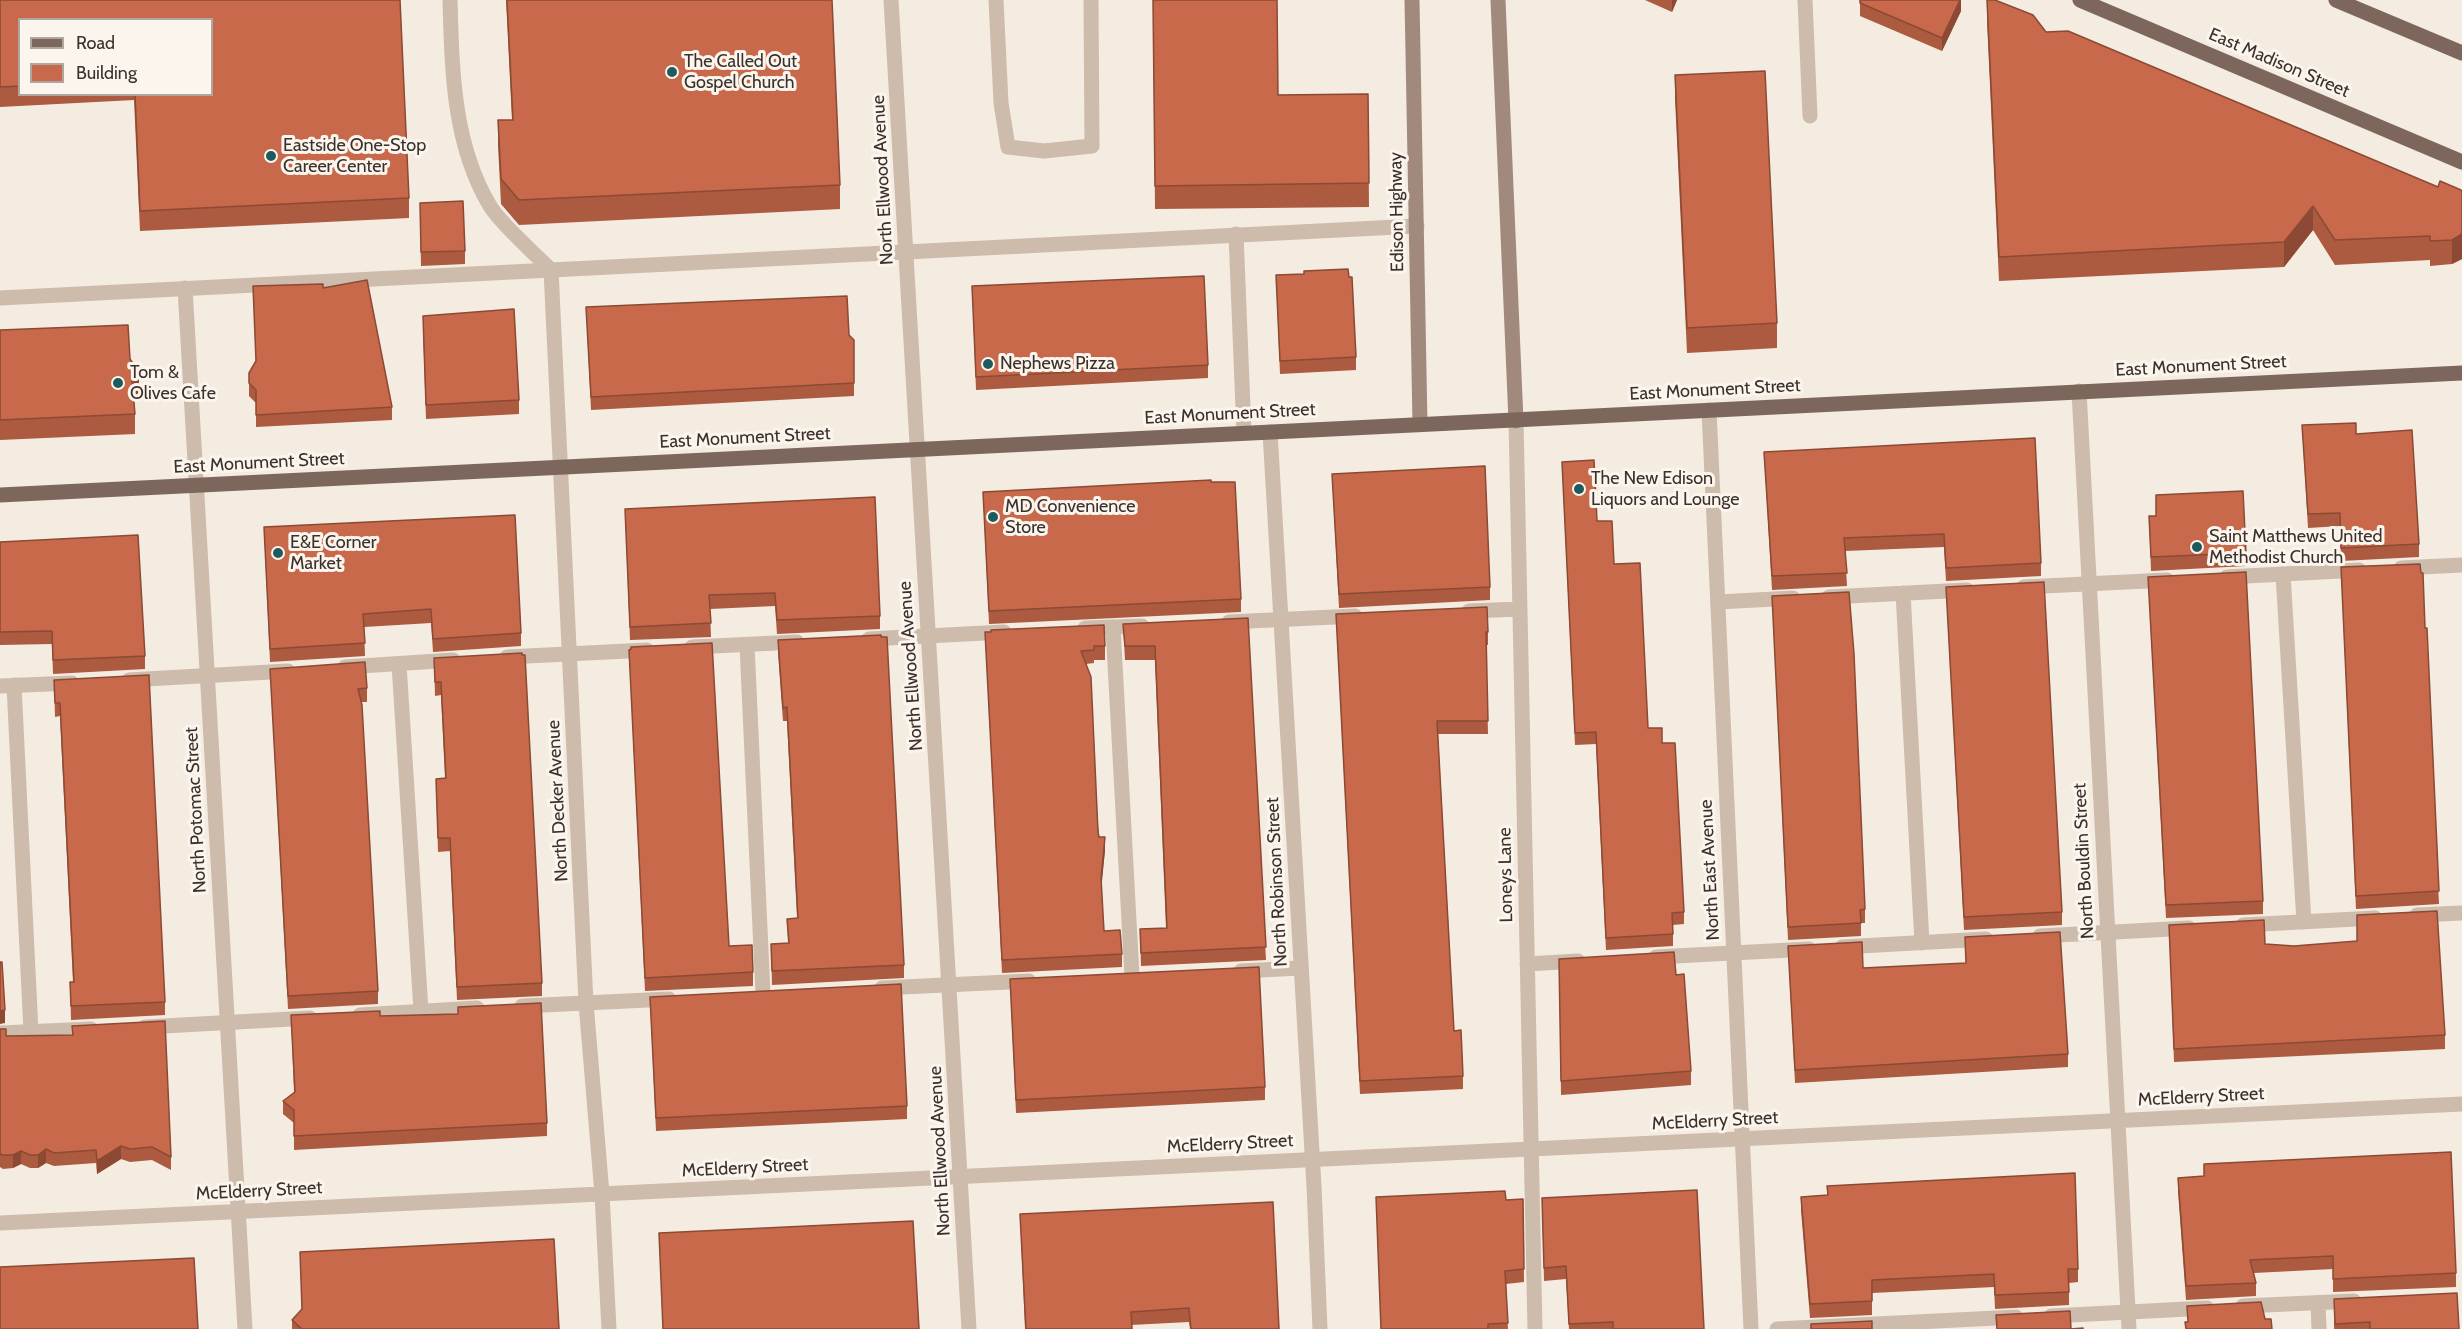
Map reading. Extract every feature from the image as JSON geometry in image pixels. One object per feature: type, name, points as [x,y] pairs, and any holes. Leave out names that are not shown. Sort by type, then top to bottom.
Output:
[{"type":"main road","name":"Edison Highway","points":[[1412,0],[1420,424]]},
{"type":"main road","points":[[1498,0],[1516,421]]},
{"type":"main road","name":"East Madison Street","points":[[2080,0],[2462,162]]},
{"type":"main road","points":[[2336,0],[2462,53]]},
{"type":"main road","name":"East Monument Street","points":[[0,495],[2462,373]]},
{"type":"street","points":[[450,0],[453,85],[470,165],[491,209],[551,270]]},
{"type":"street","name":"North Ellwood Avenue","points":[[891,0],[969,1329]]},
{"type":"street","points":[[996,0],[1001,103],[1008,147],[1044,151],[1092,146],[1091,0]]},
{"type":"street","points":[[1804,0],[1809,116]]},
{"type":"street","points":[[0,298],[1417,226]]},
{"type":"street","points":[[1236,234],[1244,433]]},
{"type":"street","name":"North Decker Avenue","points":[[551,270],[586,1003],[602,1194],[609,1329]]},
{"type":"street","name":"North Potomac Street","points":[[185,288],[245,1329]]},
{"type":"street","name":"North Bouldin Street","points":[[2079,391],[2129,1329]]},
{"type":"street","name":"North East Avenue","points":[[1709,410],[1751,1329]]},
{"type":"street","name":"Loneys Lane","points":[[1516,421],[1534,1329]]},
{"type":"street","name":"North Robinson Street","points":[[1270,432],[1320,1329]]},
{"type":"street","points":[[2214,578],[2462,565]]},
{"type":"street","points":[[2283,574],[2304,922]]},
{"type":"street","points":[[2007,588],[2180,579]]},
{"type":"street","points":[[1718,602],[1984,589]]},
{"type":"street","points":[[1903,593],[1922,943]]},
{"type":"street","points":[[1448,612],[1520,609]]},
{"type":"street","points":[[1214,623],[1364,616]]},
{"type":"street","points":[[1067,629],[1157,625]]},
{"type":"street","points":[[1113,627],[1132,976]]},
{"type":"street","points":[[849,640],[1021,631]]},
{"type":"street","points":[[490,658],[815,641]]},
{"type":"street","points":[[747,645],[763,994]]},
{"type":"street","points":[[332,668],[468,660]]},
{"type":"street","points":[[399,664],[421,1011]]},
{"type":"street","points":[[116,680],[298,670]]},
{"type":"street","points":[[31,1032],[7,686],[82,682]]},
{"type":"street","points":[[2223,926],[2462,913]]},
{"type":"street","points":[[2026,937],[2200,927]]},
{"type":"street","points":[[1642,958],[2003,938]]},
{"type":"street","points":[[1527,964],[1596,960]]},
{"type":"street","points":[[1222,972],[1301,968]]},
{"type":"street","points":[[868,988],[1041,980]]},
{"type":"street","points":[[135,1027],[681,998]]},
{"type":"street","points":[[0,1033],[100,1029]]},
{"type":"street","name":"McElderry Street","points":[[0,1223],[2462,1104]]},
{"type":"street","points":[[1777,1329],[1940,1325],[2128,1312],[2373,1300]]},
{"type":"street","points":[[2318,1303],[2319,1329]]},
{"type":"building","name":"Eastside One-Stop Career Center","points":[[0,0],[400,0],[409,198],[140,211],[135,96],[213,96],[213,18],[18,18],[18,86],[0,87]]},
{"type":"building","name":"The Called Out Gospel Church","points":[[507,0],[832,0],[840,185],[519,200],[501,179],[498,120],[513,120]]},
{"type":"building","points":[[1153,0],[1277,0],[1278,95],[1368,94],[1369,183],[1155,186]]},
{"type":"building","points":[[1860,0],[1960,0],[1942,38],[1860,3]]},
{"type":"building","points":[[1987,0],[1995,0],[2033,15],[2046,32],[2068,31],[2438,187],[2440,181],[2461,190],[2462,234],[2452,240],[2430,241],[2430,236],[2335,240],[2313,206],[2284,242],[1999,257]]},
{"type":"building","points":[[1765,71],[1777,323],[1687,328],[1675,75]]},
{"type":"building","points":[[463,201],[465,251],[421,252],[420,203]]},
{"type":"building","points":[[1348,269],[1349,277],[1352,277],[1356,357],[1280,361],[1276,275]]},
{"type":"building","points":[[1204,276],[1208,365],[976,377],[972,286]]},
{"type":"building","points":[[367,280],[392,407],[256,415],[256,390],[249,383],[249,373],[256,361],[253,286],[323,284],[323,288]]},
{"type":"building","points":[[847,296],[849,335],[854,340],[854,383],[591,397],[586,307]]},
{"type":"building","points":[[514,309],[519,400],[426,405],[423,316]]},
{"type":"building","points":[[128,325],[130,359],[139,372],[132,380],[135,414],[0,420],[0,330]]},
{"type":"building","points":[[2356,423],[2356,434],[2412,430],[2419,544],[2341,548],[2340,513],[2308,514],[2302,425]]},
{"type":"building","points":[[2035,438],[2041,563],[1946,568],[1944,534],[1844,538],[1847,573],[1772,576],[1764,452]]},
{"type":"building","points":[[1594,460],[1597,521],[1612,521],[1614,564],[1640,563],[1648,728],[1662,728],[1662,743],[1675,743],[1684,912],[1672,913],[1673,934],[1606,938],[1596,732],[1575,733],[1562,462]]},
{"type":"building","points":[[1485,466],[1490,587],[1339,594],[1332,474]]},
{"type":"building","points":[[1211,480],[1211,482],[1235,482],[1241,599],[989,611],[983,492]]},
{"type":"building","name":"Saint Matthews United Methodist Church","points":[[2243,491],[2246,553],[2151,557],[2149,516],[2156,516],[2156,495]]},
{"type":"building","points":[[875,497],[880,616],[777,620],[775,593],[709,595],[711,623],[630,627],[625,509]]},
{"type":"building","points":[[515,515],[521,633],[433,639],[431,609],[363,614],[365,643],[270,649],[264,527]]},
{"type":"building","points":[[138,535],[145,656],[53,660],[52,631],[0,632],[0,542]]},
{"type":"building","points":[[2420,564],[2421,573],[2423,573],[2425,628],[2427,628],[2439,891],[2356,896],[2341,567]]},
{"type":"building","points":[[2246,572],[2263,901],[2166,905],[2148,577]]},
{"type":"building","points":[[2044,582],[2062,912],[1964,917],[1946,587]]},
{"type":"building","points":[[1849,592],[1854,654],[1865,909],[1860,910],[1861,923],[1788,927],[1772,596]]},
{"type":"building","points":[[1487,607],[1488,721],[1437,721],[1454,1031],[1461,1030],[1463,1076],[1360,1081],[1336,614]]},
{"type":"building","points":[[1248,618],[1266,947],[1141,953],[1140,929],[1167,928],[1155,646],[1125,646],[1123,624]]},
{"type":"building","points":[[1104,625],[1105,646],[1094,646],[1094,650],[1081,651],[1091,677],[1098,832],[1099,837],[1105,837],[1101,878],[1104,931],[1120,930],[1122,954],[1002,960],[985,632]]},
{"type":"building","points":[[881,635],[881,637],[887,637],[904,965],[772,971],[771,944],[789,943],[787,919],[798,918],[787,707],[783,708],[778,640]]},
{"type":"building","points":[[712,643],[729,946],[752,945],[753,972],[645,978],[629,650],[631,647]]},
{"type":"building","points":[[522,653],[525,655],[542,983],[457,987],[450,838],[438,838],[436,779],[446,778],[441,682],[435,682],[434,658]]},
{"type":"building","points":[[365,662],[367,688],[358,689],[362,705],[378,991],[288,996],[270,669]]},
{"type":"building","points":[[149,675],[165,1002],[71,1006],[70,982],[74,982],[60,703],[55,703],[54,680]]},
{"type":"building","points":[[2437,911],[2445,1035],[2174,1049],[2169,925],[2264,920],[2265,944],[2294,946],[2357,941],[2357,915]]},
{"type":"building","points":[[2060,932],[2068,1054],[1795,1070],[1788,946],[1862,942],[1863,968],[1966,963],[1965,937]]},
{"type":"building","points":[[1674,952],[1676,975],[1684,974],[1691,1071],[1561,1081],[1559,959]]},
{"type":"building","points":[[0,962],[2,962],[5,1010],[0,1011]]},
{"type":"building","points":[[1259,967],[1265,1087],[1016,1100],[1010,979]]},
{"type":"building","points":[[901,984],[907,1106],[656,1118],[650,997]]},
{"type":"building","points":[[541,1003],[547,1123],[294,1136],[294,1110],[283,1101],[295,1092],[291,1015],[380,1011],[380,1016],[458,1014],[458,1007]]},
{"type":"building","points":[[165,1021],[171,1157],[152,1147],[130,1149],[121,1146],[97,1161],[96,1150],[54,1153],[46,1149],[38,1155],[30,1155],[21,1151],[13,1155],[0,1154],[0,1029],[6,1029],[6,1036],[73,1035],[72,1026]]},
{"type":"building","points":[[2451,1152],[2456,1273],[2333,1279],[2333,1256],[2250,1260],[2256,1283],[2186,1286],[2178,1178],[2204,1176],[2204,1164]]},
{"type":"building","points":[[2075,1173],[2078,1269],[2068,1269],[2069,1292],[1995,1295],[1994,1274],[1872,1280],[1872,1301],[1810,1304],[1801,1197],[1828,1195],[1827,1186]]},
{"type":"building","points":[[1697,1190],[1704,1329],[1613,1329],[1613,1322],[1569,1324],[1566,1266],[1544,1268],[1542,1198]]},
{"type":"building","points":[[1505,1191],[1506,1200],[1523,1199],[1524,1269],[1505,1271],[1508,1323],[1488,1324],[1488,1329],[1381,1329],[1376,1197]]},
{"type":"building","points":[[1273,1202],[1279,1329],[1191,1329],[1189,1308],[1131,1312],[1132,1329],[1026,1329],[1020,1214]]},
{"type":"building","points":[[913,1221],[919,1329],[663,1329],[659,1233]]},
{"type":"building","points":[[554,1239],[559,1329],[302,1329],[292,1320],[302,1309],[300,1252]]},
{"type":"building","points":[[194,1258],[198,1329],[0,1329],[0,1267]]},
{"type":"building","points":[[2457,1293],[2459,1329],[2370,1329],[2370,1322],[2335,1324],[2334,1299]]},
{"type":"building","points":[[2261,1302],[2265,1319],[2271,1319],[2272,1329],[2186,1329],[2187,1306]]},
{"type":"building","points":[[2070,1311],[2071,1329],[1997,1329],[1996,1315]]},
{"type":"building","points":[[1872,1321],[1872,1329],[1811,1329],[1811,1324]]},
{"type":"place","name":"The Called Out Gospel Church","points":[[672,72]]},
{"type":"place","name":"Eastside One-Stop Career Center","points":[[271,156]]},
{"type":"place","name":"Nephews Pizza","points":[[988,364]]},
{"type":"place","name":"Tom & Olives Cafe","points":[[118,383]]},
{"type":"place","name":"The New Edison Liquors and Lounge","points":[[1579,489]]},
{"type":"place","name":"MD Convenience Store","points":[[993,517]]},
{"type":"place","name":"Saint Matthews United Methodist Church","points":[[2197,547]]},
{"type":"place","name":"E&E Corner Market","points":[[278,553]]}]
